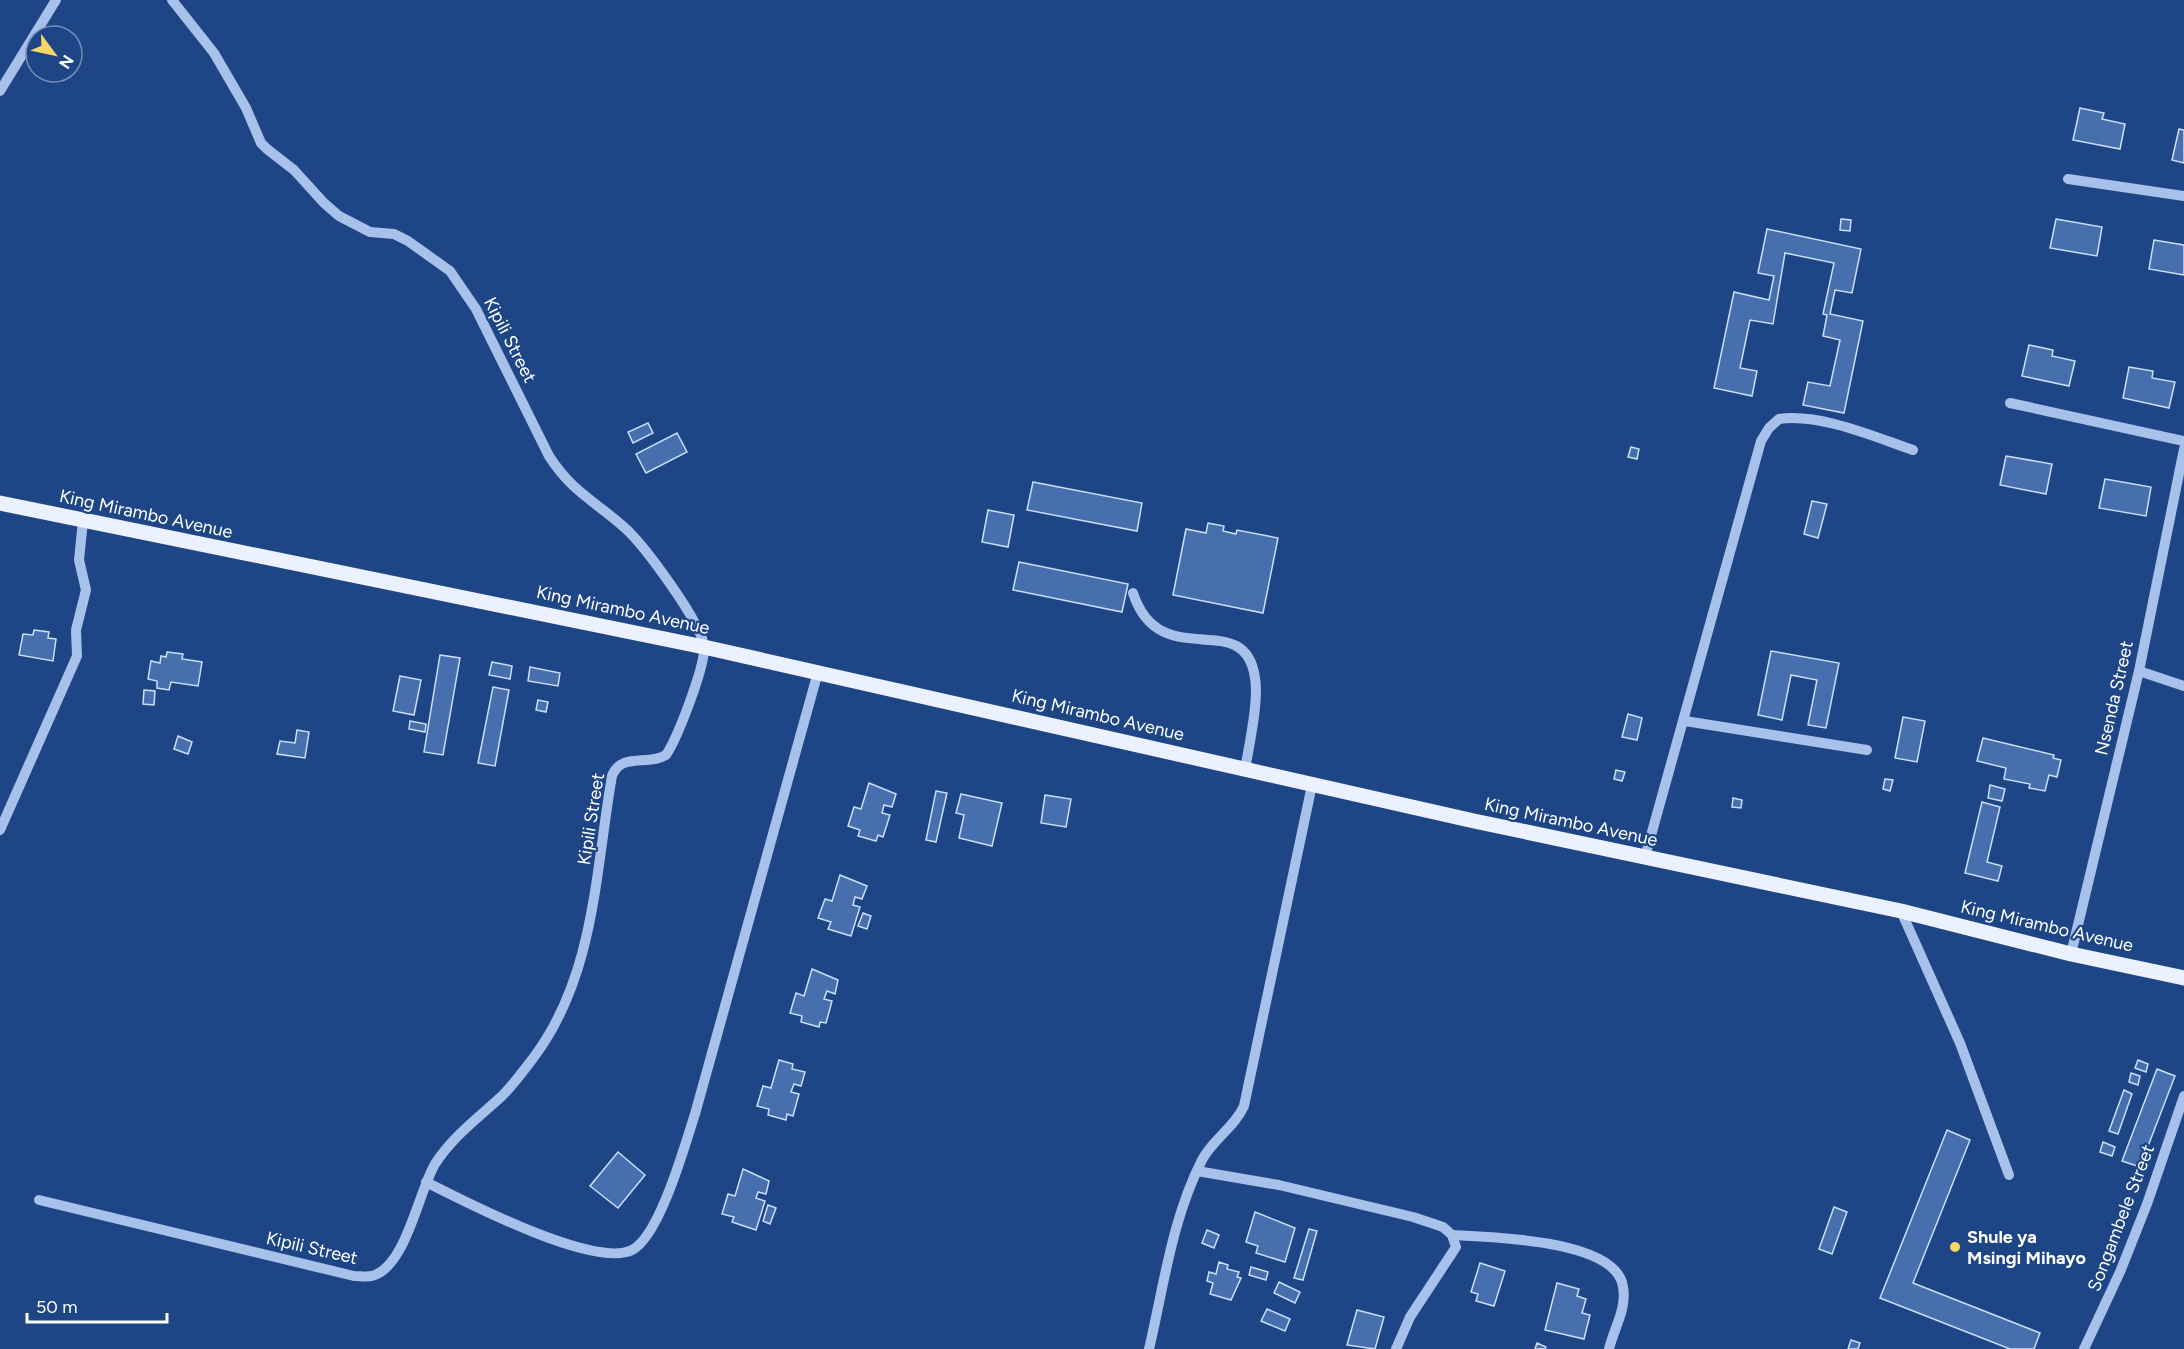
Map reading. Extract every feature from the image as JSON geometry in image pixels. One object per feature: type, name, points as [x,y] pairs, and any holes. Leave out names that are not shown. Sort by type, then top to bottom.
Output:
[{"type":"main road","name":"King Mirambo Avenue","points":[[0,503],[704,646],[1312,785],[1901,911],[2071,954],[2184,978]]},
{"type":"street","points":[[0,92],[56,0]]},
{"type":"street","name":"Kipili Street","points":[[39,1200],[344,1274],[371,1277],[383,1271],[400,1250],[426,1182],[443,1152],[504,1094],[534,1057],[557,1022],[572,989],[590,926],[615,768],[626,761],[659,759],[666,755],[696,682],[704,646],[676,592],[639,542],[563,478],[549,456],[476,309],[450,271],[408,241],[389,233],[370,232],[339,216],[324,204],[294,170],[267,150],[261,143],[246,108],[214,53],[172,0]]},
{"type":"street","points":[[2068,179],[2184,196]]},
{"type":"street","points":[[2010,403],[2184,441]]},
{"type":"street","points":[[1645,857],[1685,721],[1761,441],[1768,428],[1779,419],[1810,420],[1855,430],[1913,450]]},
{"type":"street","name":"Nsenda Street","points":[[2071,954],[2139,672],[2184,449]]},
{"type":"street","points":[[0,830],[76,656],[76,630],[86,590],[79,561],[83,521]]},
{"type":"street","points":[[1133,592],[1139,613],[1163,633],[1179,638],[1227,640],[1239,646],[1250,662],[1256,679],[1245,770]]},
{"type":"street","points":[[426,1182],[515,1225],[592,1250],[617,1254],[633,1250],[645,1239],[656,1222],[676,1173],[695,1114],[818,672]]},
{"type":"street","points":[[2139,672],[2184,686]]},
{"type":"street","points":[[1685,721],[1867,750]]},
{"type":"street","points":[[1149,1349],[1170,1248],[1197,1171],[1205,1154],[1235,1123],[1244,1106],[1264,1000],[1299,855],[1312,785]]},
{"type":"street","points":[[1901,911],[1960,1043],[2009,1175]]},
{"type":"street","name":"Songambele Street","points":[[2084,1349],[2120,1272],[2147,1204],[2184,1096]]},
{"type":"street","points":[[1197,1171],[1279,1185],[1413,1217],[1443,1227],[1452,1235],[1456,1247],[1410,1317],[1396,1349]]},
{"type":"street","points":[[1452,1235],[1545,1243],[1577,1250],[1603,1261],[1617,1273],[1623,1284],[1624,1302],[1610,1349]]},
{"type":"building","points":[[2080,108],[2104,113],[2102,119],[2125,124],[2120,149],[2073,140]]},
{"type":"building","points":[[2179,129],[2184,130],[2184,163],[2172,160]]},
{"type":"building","points":[[1841,219],[1851,220],[1850,231],[1840,230]]},
{"type":"building","points":[[2056,219],[2102,227],[2097,256],[2050,248]]},
{"type":"building","points":[[1767,229],[1861,249],[1852,293],[1835,290],[1830,314],[1863,321],[1844,413],[1803,405],[1808,382],[1830,386],[1840,340],[1823,336],[1827,315],[1823,314],[1834,263],[1785,253],[1773,324],[1750,320],[1740,368],[1757,371],[1752,396],[1714,388],[1734,292],[1769,300],[1774,276],[1758,273]]},
{"type":"building","points":[[2154,240],[2184,245],[2184,275],[2149,269]]},
{"type":"building","points":[[2029,345],[2053,350],[2052,356],[2075,361],[2069,386],[2022,376]]},
{"type":"building","points":[[2129,367],[2153,371],[2152,378],[2175,382],[2169,408],[2123,398]]},
{"type":"building","points":[[648,423],[653,433],[633,443],[628,432]]},
{"type":"building","points":[[677,433],[687,452],[646,473],[636,454]]},
{"type":"building","points":[[1631,447],[1639,449],[1637,459],[1628,457]]},
{"type":"building","points":[[2006,456],[2052,464],[2046,494],[2000,485]]},
{"type":"building","points":[[2105,479],[2151,487],[2146,516],[2099,508]]},
{"type":"building","points":[[1033,482],[1142,503],[1137,531],[1027,510]]},
{"type":"building","points":[[1812,501],[1827,504],[1818,538],[1804,534]]},
{"type":"building","points":[[988,510],[1014,515],[1008,547],[982,542]]},
{"type":"building","points":[[1208,523],[1224,526],[1223,531],[1236,534],[1237,530],[1278,538],[1263,613],[1173,595],[1186,529],[1206,533]]},
{"type":"building","points":[[1019,562],[1128,584],[1122,612],[1013,590]]},
{"type":"building","points":[[34,630],[49,632],[48,638],[56,639],[53,661],[19,655],[23,634],[33,635]]},
{"type":"building","points":[[1771,651],[1839,663],[1826,728],[1808,725],[1817,680],[1791,675],[1782,720],[1758,715]]},
{"type":"building","points":[[167,652],[183,654],[182,659],[202,662],[198,686],[171,682],[169,690],[157,688],[157,681],[148,679],[151,661],[160,663],[161,656],[166,657]]},
{"type":"building","points":[[440,655],[460,658],[443,755],[424,752]]},
{"type":"building","points":[[492,662],[512,666],[510,679],[489,675]]},
{"type":"building","points":[[530,667],[560,673],[558,686],[528,681]]},
{"type":"building","points":[[400,676],[421,680],[414,715],[393,711]]},
{"type":"building","points":[[493,687],[509,690],[495,766],[478,763]]},
{"type":"building","points":[[144,690],[155,691],[154,705],[143,704]]},
{"type":"building","points":[[538,700],[548,702],[546,712],[536,710]]},
{"type":"building","points":[[1628,714],[1642,718],[1637,740],[1622,737]]},
{"type":"building","points":[[1903,717],[1925,721],[1917,762],[1895,758]]},
{"type":"building","points":[[410,721],[426,724],[425,732],[409,729]]},
{"type":"building","points":[[297,730],[309,732],[305,758],[277,754],[280,741],[295,743]]},
{"type":"building","points":[[178,736],[192,742],[188,754],[174,749]]},
{"type":"building","points":[[1983,738],[2054,755],[2053,758],[2061,760],[2057,777],[2049,775],[2045,791],[2029,788],[2030,784],[2004,779],[2006,768],[1977,761]]},
{"type":"building","points":[[1616,770],[1625,772],[1622,781],[1614,779]]},
{"type":"building","points":[[1885,779],[1893,780],[1890,791],[1883,789]]},
{"type":"building","points":[[869,783],[896,794],[892,807],[884,805],[882,813],[890,815],[883,837],[878,835],[876,841],[858,836],[860,830],[848,826],[854,807],[861,809]]},
{"type":"building","points":[[1990,785],[2005,789],[2002,801],[1988,798]]},
{"type":"building","points":[[936,791],[947,793],[936,842],[926,840]]},
{"type":"building","points":[[961,794],[1002,803],[992,846],[959,838],[964,815],[956,813]]},
{"type":"building","points":[[1045,795],[1071,799],[1066,827],[1041,823]]},
{"type":"building","points":[[1733,798],[1742,800],[1741,808],[1732,807]]},
{"type":"building","points":[[1982,802],[2000,807],[1987,862],[2002,866],[1998,881],[1965,873]]},
{"type":"building","points":[[840,875],[867,886],[862,899],[855,897],[853,905],[860,907],[851,936],[828,929],[831,922],[818,918],[825,899],[832,901]]},
{"type":"building","points":[[863,913],[871,916],[867,929],[858,926]]},
{"type":"building","points":[[812,969],[838,980],[835,994],[827,991],[824,999],[832,1001],[826,1023],[820,1022],[819,1027],[801,1022],[802,1016],[790,1013],[796,993],[804,996]]},
{"type":"building","points":[[779,1060],[793,1064],[792,1069],[805,1072],[801,1086],[794,1084],[791,1092],[799,1094],[793,1116],[787,1114],[786,1120],[768,1115],[769,1109],[757,1106],[763,1086],[771,1088]]},
{"type":"building","points":[[2138,1060],[2148,1064],[2146,1072],[2135,1068]]},
{"type":"building","points":[[2157,1069],[2175,1076],[2140,1167],[2122,1161]]},
{"type":"building","points":[[2131,1073],[2140,1076],[2138,1085],[2129,1082]]},
{"type":"building","points":[[2124,1090],[2132,1094],[2118,1134],[2109,1131]]},
{"type":"building","points":[[1947,1130],[1970,1140],[1913,1283],[2040,1333],[2034,1349],[2010,1349],[1880,1298]]},
{"type":"building","points":[[2103,1142],[2115,1147],[2112,1156],[2100,1152]]},
{"type":"building","points":[[618,1152],[645,1175],[618,1208],[590,1186]]},
{"type":"building","points":[[743,1169],[769,1181],[766,1194],[758,1192],[756,1198],[765,1201],[756,1230],[732,1222],[734,1217],[722,1214],[728,1194],[735,1196]]},
{"type":"building","points":[[768,1205],[776,1208],[770,1224],[763,1221]]},
{"type":"building","points":[[1834,1207],[1847,1212],[1832,1254],[1819,1249]]},
{"type":"building","points":[[1255,1212],[1295,1228],[1285,1262],[1256,1253],[1258,1246],[1246,1242]]},
{"type":"building","points":[[1309,1229],[1317,1231],[1303,1280],[1294,1278]]},
{"type":"building","points":[[1207,1230],[1219,1235],[1214,1248],[1202,1243]]},
{"type":"building","points":[[1219,1262],[1228,1265],[1227,1269],[1239,1272],[1237,1277],[1241,1278],[1231,1300],[1210,1294],[1213,1283],[1207,1281],[1209,1272],[1216,1274]]},
{"type":"building","points":[[1480,1263],[1505,1271],[1494,1306],[1476,1301],[1478,1294],[1471,1292]]},
{"type":"building","points":[[1251,1267],[1268,1272],[1266,1280],[1249,1275]]},
{"type":"building","points":[[1279,1282],[1300,1292],[1295,1303],[1274,1293]]},
{"type":"building","points":[[1557,1283],[1579,1289],[1577,1296],[1586,1299],[1582,1313],[1590,1315],[1584,1339],[1545,1330]]},
{"type":"building","points":[[1267,1309],[1290,1319],[1285,1331],[1261,1321]]},
{"type":"building","points":[[1357,1310],[1384,1317],[1375,1349],[1347,1345]]},
{"type":"building","points":[[1851,1340],[1860,1343],[1858,1349],[1848,1349]]},
{"type":"building","points":[[1537,1343],[1546,1347],[1545,1349],[1535,1349]]},
{"type":"place","name":"Shule ya Msingi Mihayo","points":[[1955,1247]]}]
